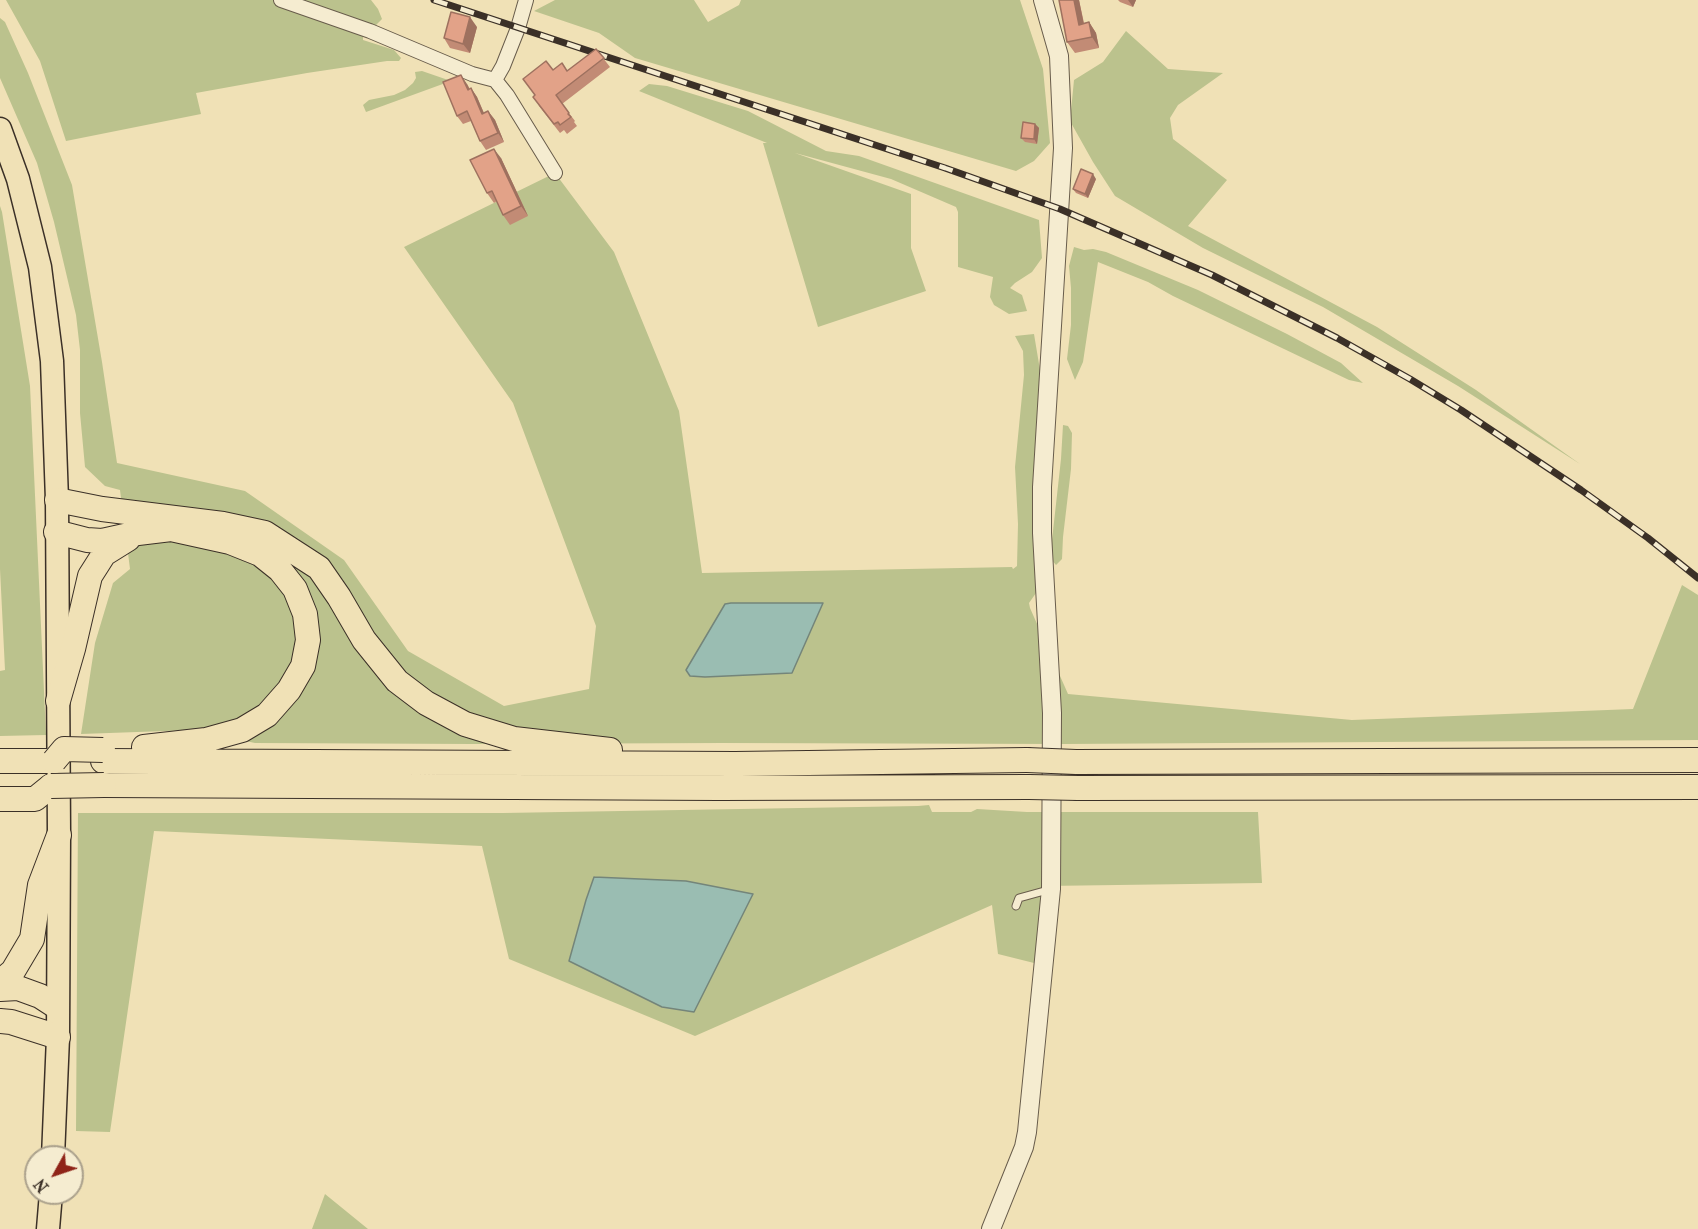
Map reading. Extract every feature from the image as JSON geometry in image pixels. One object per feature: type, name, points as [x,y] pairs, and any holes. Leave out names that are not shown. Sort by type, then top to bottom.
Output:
[{"type":"highway","points":[[57,500],[102,509],[223,524],[265,533],[319,568],[364,640],[398,681],[426,703],[465,724],[513,739],[735,764]]},
{"type":"highway","points":[[4,761],[54,761],[103,755],[206,740],[242,730],[267,715],[290,690],[303,666],[308,640],[305,614],[295,589],[280,570],[260,554],[230,542],[171,529],[102,541],[87,540],[56,532]]},
{"type":"highway","points":[[58,701],[90,576],[104,554],[138,533]]},
{"type":"highway","points":[[103,755],[735,764],[1027,760],[1076,762],[1698,760]]},
{"type":"highway","points":[[4,793],[51,786],[104,785],[707,788],[1698,787]]},
{"type":"highway","points":[[0,982],[13,971],[32,939],[40,885],[59,835]]},
{"type":"highway","points":[[0,989],[18,988],[40,996],[57,1007]]},
{"type":"highway","points":[[0,1021],[11,1022],[58,1037]]},
{"type":"main road","points":[[0,129],[18,179],[40,267],[52,361],[57,500],[59,835],[58,1037],[54,1145]]},
{"type":"main road","points":[[48,1229],[50,1205]]},
{"type":"street","points":[[282,0],[370,31],[472,74],[495,80],[507,95],[555,173]]},
{"type":"street","points":[[495,80],[518,27],[526,0]]},
{"type":"street","points":[[991,1229],[1028,1132],[1051,889],[1052,713],[1042,544],[1042,487],[1063,148],[1059,56],[1043,0]]},
{"type":"lane","points":[[1016,906],[1019,898],[1051,889]]},
{"type":"green space","points":[[6,0],[277,0],[363,35],[363,40],[394,50],[401,58],[399,61],[307,73],[196,93],[201,114],[66,141],[40,61]]},
{"type":"green space","points":[[296,0],[371,0],[382,19],[370,31]]},
{"type":"green space","points":[[555,0],[694,0],[708,22],[739,5],[741,0],[1020,0],[1043,69],[1050,143],[1034,161],[1016,171],[635,58],[599,33],[534,11]]},
{"type":"green space","points":[[0,18],[5,22],[28,73],[72,185],[117,463],[245,491],[344,560],[408,651],[504,706],[589,689],[596,626],[513,403],[404,247],[555,173],[614,252],[679,411],[702,573],[1012,567],[1013,569],[1017,566],[1018,524],[1015,467],[1024,375],[1023,351],[1015,336],[1034,334],[1040,370],[1034,509],[1036,593],[1029,603],[1068,694],[1352,720],[1633,709],[1682,585],[1698,595],[1698,740],[1064,744],[473,744],[255,743],[194,730],[81,734],[95,643],[113,583],[130,569],[120,490],[105,486],[85,467],[80,413],[80,350],[76,315],[54,222],[37,163],[0,78]]},
{"type":"green space","points":[[1126,31],[1168,69],[1223,73],[1178,105],[1170,118],[1173,139],[1227,180],[1188,226],[1377,327],[1476,390],[1580,464],[1458,386],[1323,307],[1203,248],[1115,196],[1070,121],[1074,80],[1103,62]]},
{"type":"green space","points":[[422,71],[451,81],[366,112],[363,105],[369,100],[394,95],[405,90],[416,78],[415,72]]},
{"type":"green space","points":[[649,84],[667,86],[748,111],[826,151],[859,156],[1039,220],[1042,258],[1032,272],[1010,288],[1022,295],[1027,311],[1009,314],[994,305],[990,297],[993,277],[958,267],[958,212],[956,207],[891,179],[795,153],[911,194],[911,248],[926,291],[818,327],[763,143],[767,143],[639,91]]},
{"type":"green space","points":[[0,206],[30,386],[46,735],[0,736],[0,671],[5,670],[0,569]]},
{"type":"green space","points":[[1074,247],[1106,252],[1198,290],[1341,363],[1363,383],[1349,380],[1148,282],[1098,262],[1083,362],[1075,380],[1067,359],[1071,325],[1069,266]]},
{"type":"green space","points":[[1063,425],[1068,426],[1072,433],[1071,469],[1062,559],[1056,565],[1050,558]]},
{"type":"green space","points":[[929,805],[932,812],[971,812],[977,809],[1027,812],[1258,812],[1262,883],[1045,886],[1034,963],[998,954],[992,905],[695,1036],[509,959],[482,846],[154,831],[110,1132],[76,1131],[78,813],[503,813]]},
{"type":"green space","points":[[325,1194],[368,1229],[312,1229]]},
{"type":"water","points":[[823,603],[792,673],[690,676],[686,670],[725,604]]},
{"type":"water","points":[[594,877],[686,881],[753,894],[694,1012],[662,1007],[569,961]]},
{"type":"building","points":[[1059,0],[1074,0],[1079,25],[1089,22],[1092,37],[1067,42]]},
{"type":"building","points":[[451,12],[470,17],[463,44],[444,38]]},
{"type":"building","points":[[596,49],[604,58],[556,95],[571,117],[560,125],[558,122],[554,124],[533,97],[535,95],[523,79],[546,61],[553,70],[562,63],[567,71]]},
{"type":"building","points":[[461,75],[468,90],[471,88],[482,114],[488,111],[498,133],[480,141],[467,111],[457,116],[443,82]]},
{"type":"building","points":[[1023,122],[1035,124],[1034,139],[1021,138]]},
{"type":"building","points":[[494,149],[521,206],[503,215],[492,191],[487,193],[470,160]]},
{"type":"building","points":[[1081,169],[1093,174],[1085,194],[1073,189]]},
{"type":"railway","points":[[434,0],[945,168],[1060,209],[1212,275],[1337,338],[1461,410],[1581,490],[1648,538],[1698,578]]}]
